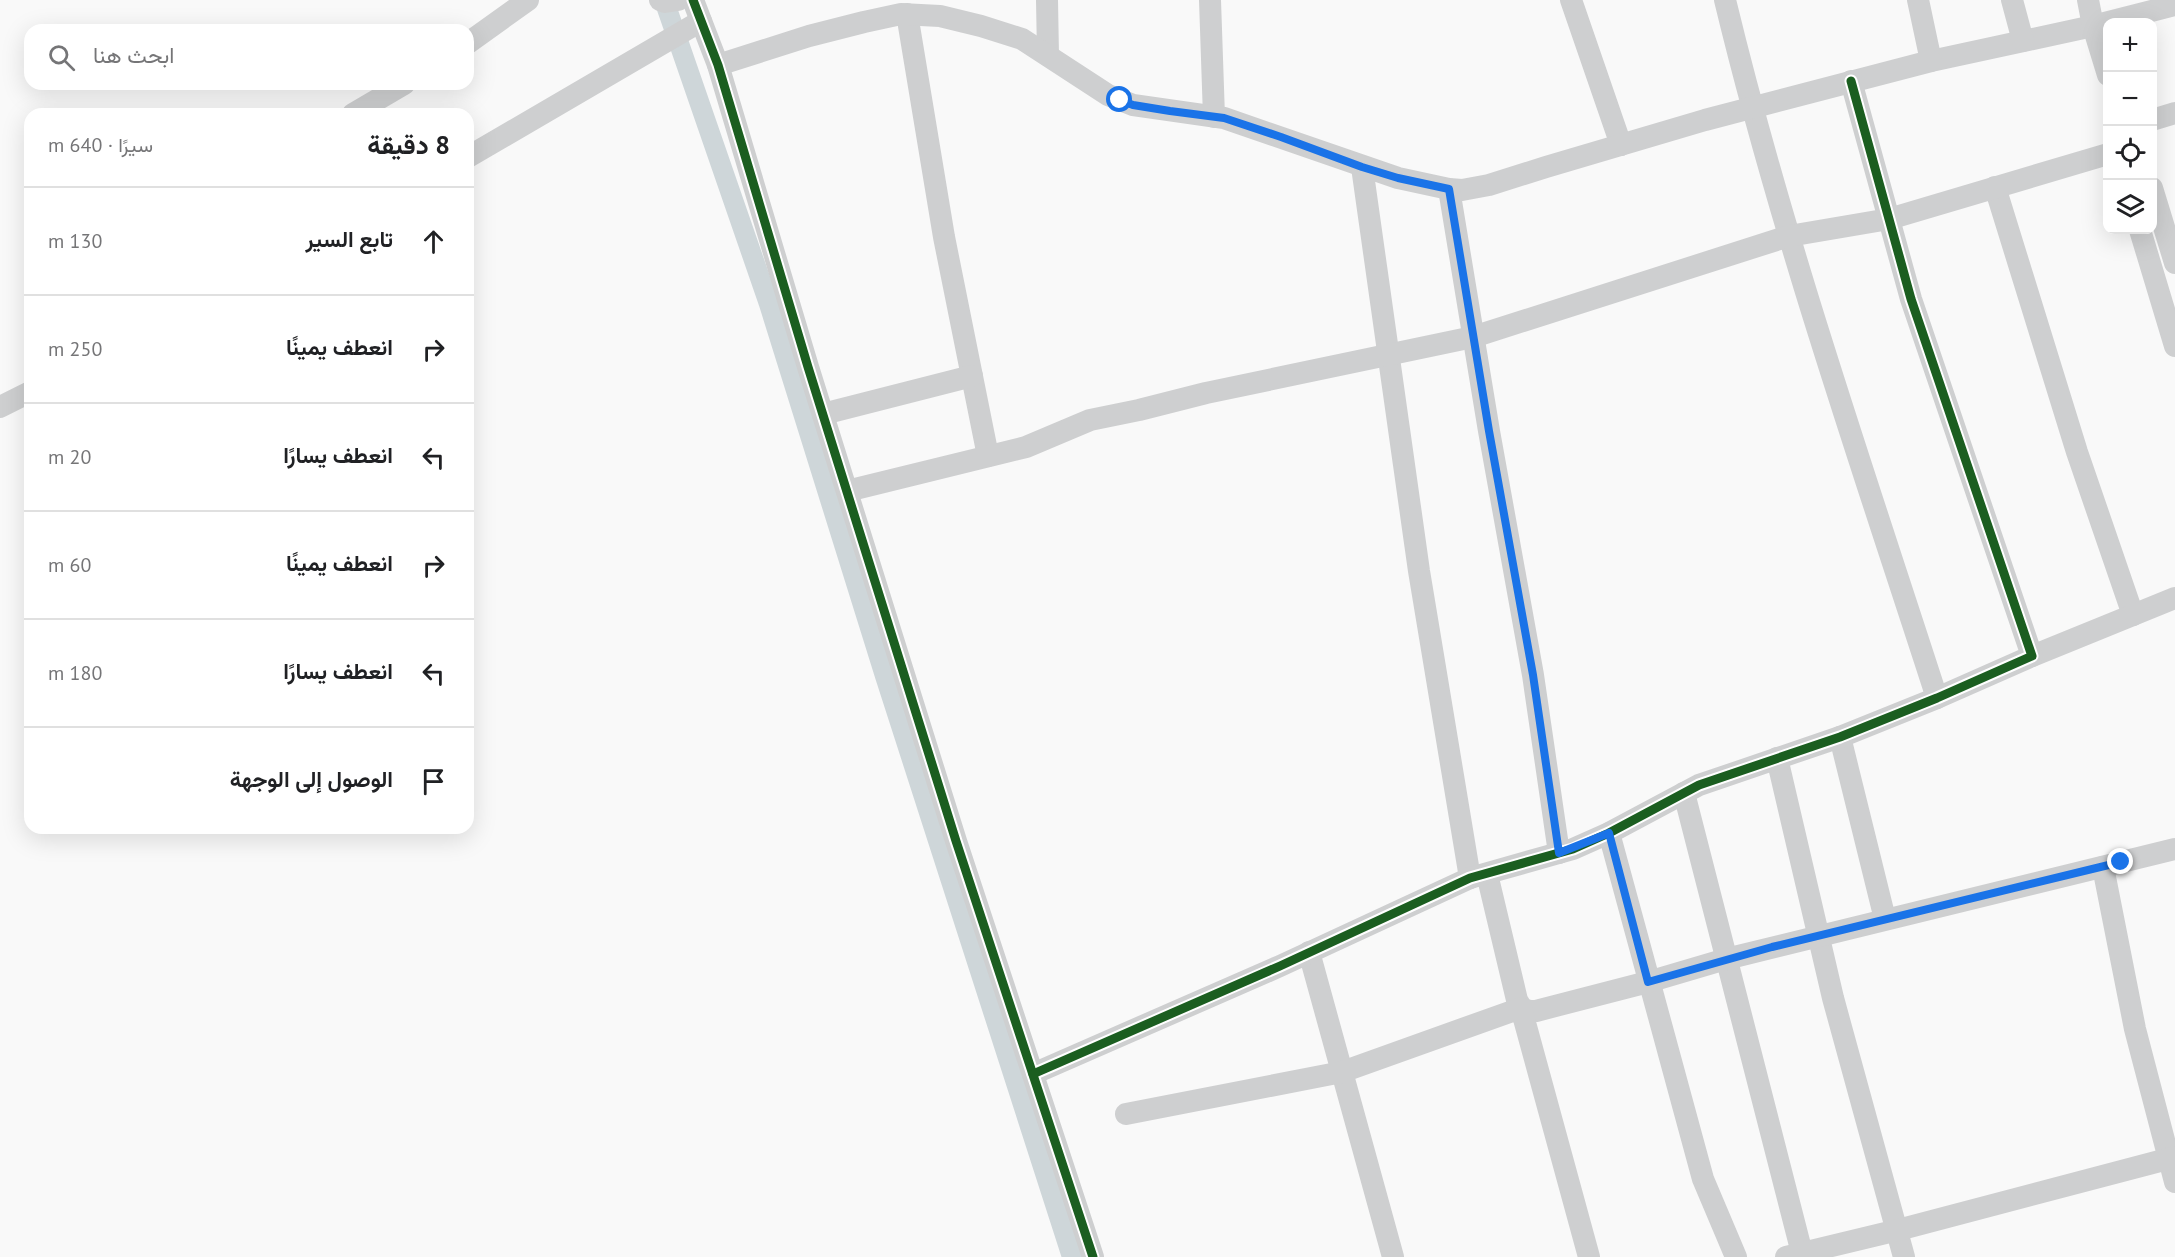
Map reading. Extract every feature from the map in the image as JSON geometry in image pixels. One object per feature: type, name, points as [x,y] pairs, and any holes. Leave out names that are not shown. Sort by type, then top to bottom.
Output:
[{"type":"street","points":[[474,39],[528,0]]},
{"type":"street","points":[[660,0],[665,2],[678,0]]},
{"type":"street","points":[[693,0],[718,65],[823,414],[956,842],[1093,1257]]},
{"type":"street","points":[[1047,0],[1048,55]]},
{"type":"street","points":[[1210,0],[1214,117]]},
{"type":"street","points":[[1571,0],[1621,145]]},
{"type":"street","points":[[1725,0],[1751,108],[1789,236],[1937,698]]},
{"type":"street","points":[[1918,0],[1931,61]]},
{"type":"street","points":[[2012,0],[2023,40]]},
{"type":"street","points":[[2088,0],[2093,26],[2107,72]]},
{"type":"street","points":[[718,65],[809,36],[928,8],[1022,39],[1108,95],[1133,105],[1224,118],[1398,178],[1462,190],[1489,185],[1621,145],[1851,81],[2175,6]]},
{"type":"street","points":[[907,14],[944,237],[988,456]]},
{"type":"street","points":[[474,153],[701,21]]},
{"type":"street","points":[[1851,81],[1911,299],[2032,656]]},
{"type":"street","points":[[363,108],[394,90]]},
{"type":"street","points":[[2157,118],[2175,113]]},
{"type":"street","points":[[847,491],[1046,440],[1090,420],[1473,337],[1789,236],[1889,219],[2103,156]]},
{"type":"street","points":[[1362,167],[1419,571],[1478,876],[1521,1008],[1589,1257]]},
{"type":"street","points":[[1995,188],[2077,452],[2133,615]]},
{"type":"street","points":[[1449,189],[1533,675],[1559,853]]},
{"type":"street","points":[[2157,204],[2175,263]]},
{"type":"street","points":[[2141,234],[2175,346]]},
{"type":"street","points":[[823,414],[972,376]]},
{"type":"street","points":[[0,408],[24,395]]},
{"type":"street","points":[[1033,1074],[1478,876],[1559,853],[1609,833],[1699,785],[1839,737],[2175,598]]},
{"type":"street","points":[[1839,737],[1885,919]]},
{"type":"street","points":[[1777,758],[1839,1021],[1904,1257]]},
{"type":"street","points":[[1684,793],[1797,1256],[2172,1157]]},
{"type":"street","points":[[1609,833],[1703,1179],[1736,1257]]},
{"type":"street","points":[[1126,1114],[1342,1072],[1521,1008],[1536,1011],[1726,959],[2175,849]]},
{"type":"street","points":[[2103,867],[2135,1029],[2172,1157],[2175,1182]]},
{"type":"street","points":[[1309,952],[1393,1257]]},
{"type":"waterway","points":[[664,0],[769,304],[885,676],[1072,1257]]},
{"type":"cycle path","points":[[693,0],[718,65],[808,367],[956,841],[1093,1257]]},
{"type":"cycle path","points":[[1033,1074],[1280,966],[1470,878],[1573,849],[1609,833],[1699,785],[1840,737],[2032,656],[1911,299],[1851,81]]},
{"type":"route","points":[[1120,100],[1133,105],[1224,118],[1362,167],[1398,178],[1449,189],[1489,431],[1533,675],[1559,853],[1609,833],[1648,982],[1772,947],[2121,862]]}]
